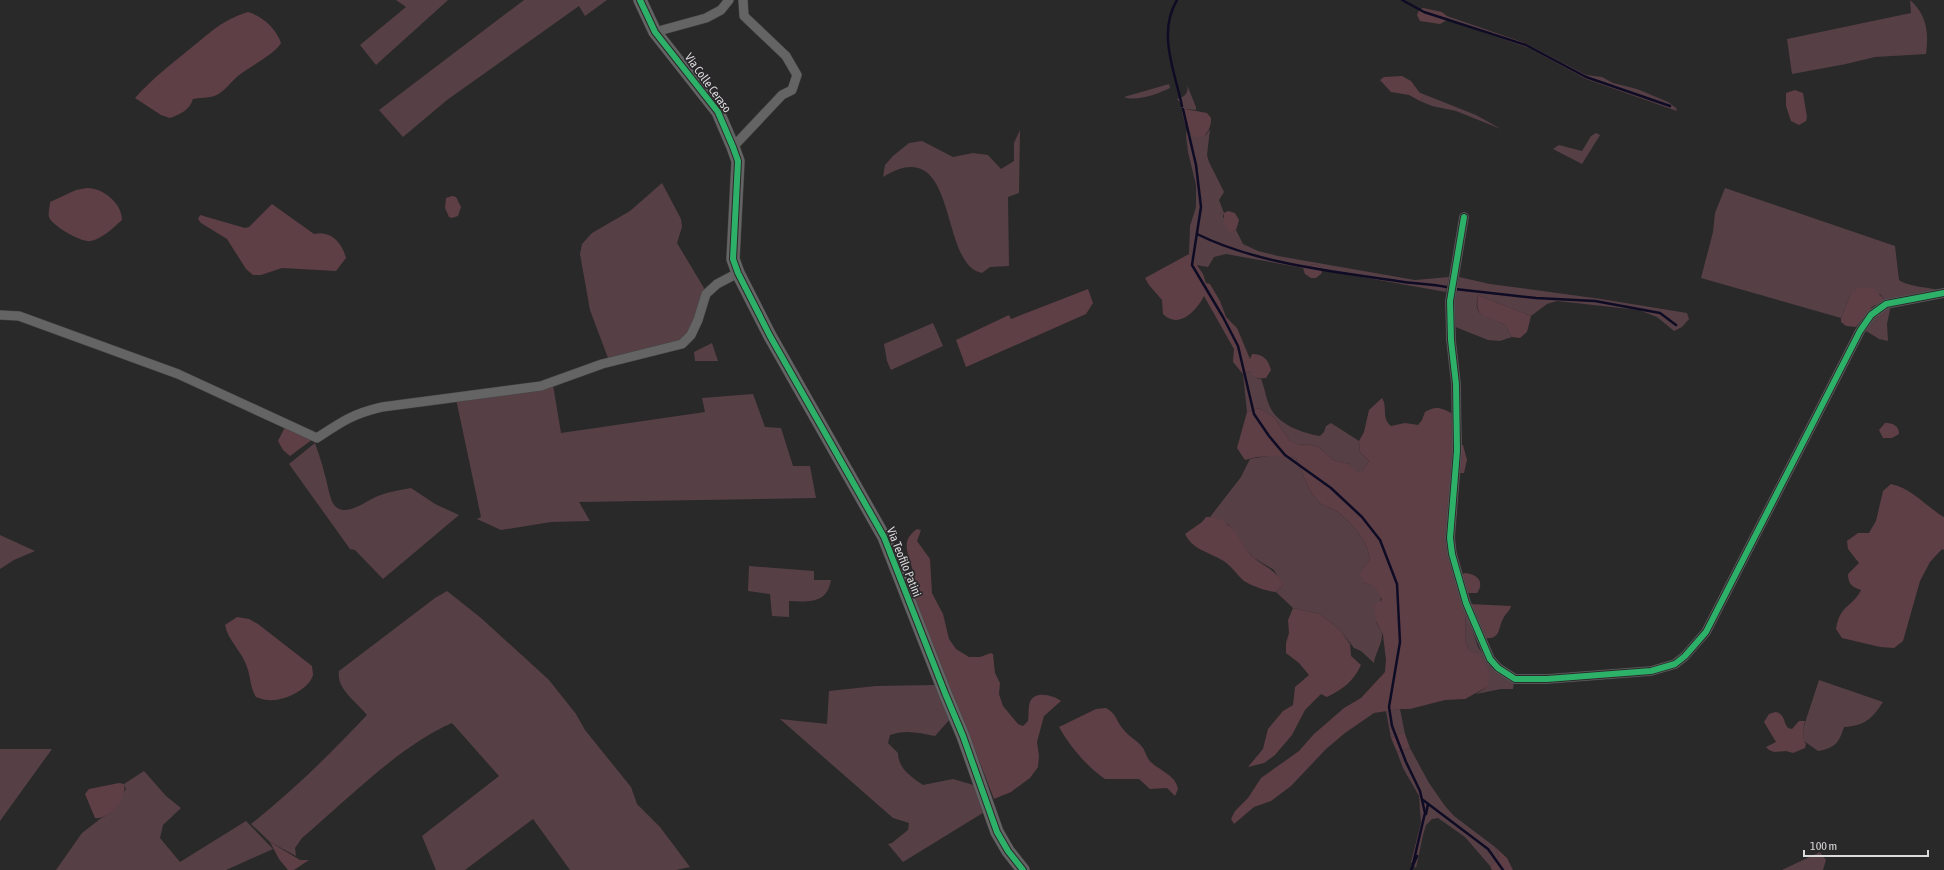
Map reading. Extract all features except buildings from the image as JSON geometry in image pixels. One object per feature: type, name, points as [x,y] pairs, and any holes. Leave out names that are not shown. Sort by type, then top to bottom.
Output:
[{"type":"street","name":"Via Colle Ceraso","points":[[640,0],[655,32],[718,112],[733,146],[738,161],[733,259]]},
{"type":"street","points":[[655,32],[706,18],[721,10],[729,0]]},
{"type":"street","points":[[733,146],[782,95],[792,90],[796,75],[786,56],[744,16],[743,0]]},
{"type":"street","points":[[1464,217],[1450,301],[1451,340],[1456,384],[1457,451],[1450,538],[1452,554],[1466,603],[1490,659],[1498,668],[1515,679],[1547,679],[1651,671],[1675,664],[1685,656],[1706,632],[1860,331],[1871,315],[1886,304],[1944,293]]},
{"type":"street","name":"Via Teofilo Patini","points":[[733,259],[738,273],[770,336],[884,537],[942,687],[963,736],[997,832],[1008,851],[1023,870]]},
{"type":"street","points":[[0,315],[19,316],[178,374],[317,438],[345,419],[382,407],[541,386],[602,364],[682,344],[691,335],[698,320],[706,294],[717,284],[738,273]]},
{"type":"shaded area","points":[[396,0],[448,0],[376,65],[360,45],[406,7]]},
{"type":"shaded area","points":[[524,0],[607,0],[585,16],[579,6],[447,100],[403,137],[379,110]]},
{"type":"shaded area","points":[[1910,0],[1920,12],[1926,25],[1926,54],[1875,57],[1792,74],[1787,39],[1911,13]]},
{"type":"shaded area","points":[[1423,8],[1442,12],[1447,16],[1447,20],[1440,24],[1420,21],[1417,15],[1419,10]]},
{"type":"shaded area","points":[[248,12],[258,16],[268,23],[276,32],[281,43],[273,52],[243,72],[220,93],[210,97],[193,99],[192,103],[187,109],[170,118],[161,115],[135,98],[148,84],[211,32],[231,19]]},
{"type":"shaded area","points":[[1447,16],[1525,43],[1586,75],[1602,77],[1613,83],[1637,89],[1668,102],[1676,108],[1677,111],[1586,79],[1529,48],[1447,20]]},
{"type":"shaded area","points":[[1402,76],[1411,81],[1422,96],[1423,98],[1420,101],[1409,95],[1391,92],[1380,80],[1384,77]]},
{"type":"shaded area","points":[[1169,84],[1170,88],[1153,95],[1135,99],[1124,97]]},
{"type":"shaded area","points":[[1187,85],[1196,110],[1186,109],[1182,112],[1182,105],[1177,99],[1186,94]]},
{"type":"shaded area","points":[[1795,90],[1803,93],[1807,117],[1806,121],[1799,125],[1791,121],[1786,106],[1786,93]]},
{"type":"shaded area","points":[[1418,92],[1476,115],[1501,129],[1456,111],[1432,106],[1420,101],[1423,98]]},
{"type":"shaded area","points":[[1185,109],[1207,113],[1211,118],[1210,127],[1206,134],[1202,137],[1195,137],[1187,129],[1182,112]]},
{"type":"shaded area","points":[[1187,128],[1191,133],[1206,135],[1210,129],[1207,155],[1224,192],[1219,200],[1224,213],[1223,217],[1233,232],[1236,230],[1243,244],[1258,251],[1278,256],[1415,280],[1449,277],[1446,292],[1322,270],[1315,264],[1303,268],[1226,254],[1214,257],[1208,267],[1196,265],[1189,254],[1190,226],[1196,207],[1196,185],[1188,152],[1186,136]]},
{"type":"shaded area","points":[[1020,130],[1019,193],[1008,197],[1009,266],[990,267],[982,273],[968,265],[959,248],[945,204],[937,185],[925,171],[908,167],[883,177],[885,165],[893,156],[909,143],[922,141],[953,157],[973,153],[988,155],[1001,169],[1014,161],[1014,143]]},
{"type":"shaded area","points":[[1596,133],[1600,135],[1582,164],[1553,149],[1559,145],[1582,151],[1591,136]]},
{"type":"shaded area","points":[[662,183],[681,219],[682,227],[677,243],[704,288],[704,295],[700,309],[691,328],[683,340],[608,358],[590,310],[580,254],[582,244],[592,233],[630,211]]},
{"type":"shaded area","points":[[87,188],[105,194],[115,202],[119,208],[122,220],[104,235],[91,241],[75,237],[61,229],[51,221],[49,217],[50,202],[76,190]]},
{"type":"shaded area","points":[[1725,188],[1895,246],[1899,280],[1908,284],[1942,291],[1885,300],[1880,294],[1851,293],[1841,318],[1701,278],[1713,232],[1715,213]]},
{"type":"shaded area","points":[[452,196],[456,197],[461,207],[458,216],[452,218],[449,217],[445,208],[446,198]]},
{"type":"shaded area","points":[[272,204],[314,234],[325,234],[334,238],[338,242],[342,247],[346,258],[336,271],[282,268],[261,275],[253,275],[246,269],[227,239],[201,223],[198,219],[200,215],[245,228],[249,227]]},
{"type":"shaded area","points":[[1228,211],[1235,213],[1239,220],[1236,230],[1233,232],[1229,232],[1224,223],[1224,213]]},
{"type":"shaded area","points":[[1189,254],[1203,274],[1206,283],[1210,284],[1220,301],[1226,317],[1237,328],[1250,359],[1252,354],[1256,354],[1262,356],[1268,363],[1271,370],[1266,378],[1257,378],[1253,376],[1250,371],[1243,374],[1233,362],[1234,349],[1204,296],[1192,312],[1181,319],[1175,320],[1163,314],[1162,300],[1145,278]]},
{"type":"shaded area","points":[[1315,264],[1320,267],[1322,273],[1316,278],[1311,278],[1305,274],[1303,268]]},
{"type":"shaded area","points":[[1459,277],[1490,284],[1601,299],[1687,313],[1689,319],[1682,327],[1674,331],[1657,317],[1639,310],[1557,301],[1547,304],[1531,316],[1478,295],[1477,309],[1480,313],[1483,316],[1498,321],[1504,325],[1512,337],[1500,341],[1488,340],[1453,326],[1455,292]]},
{"type":"shaded area","points":[[1859,288],[1873,288],[1885,300],[1872,307],[1856,327],[1846,326],[1841,322],[1841,318],[1851,293]]},
{"type":"shaded area","points":[[1088,289],[1093,303],[1086,314],[966,367],[956,340],[1009,315],[1011,319]]},
{"type":"shaded area","points":[[1478,295],[1531,316],[1527,332],[1520,338],[1512,337],[1504,325],[1483,316],[1478,309]]},
{"type":"shaded area","points":[[1891,305],[1887,324],[1888,341],[1879,339],[1863,329],[1875,313]]},
{"type":"shaded area","points":[[933,323],[943,346],[891,370],[887,361],[884,344]]},
{"type":"shaded area","points":[[712,343],[718,361],[695,361],[694,352]]},
{"type":"shaded area","points":[[1250,371],[1258,379],[1261,379],[1271,409],[1280,420],[1286,424],[1306,433],[1320,436],[1324,432],[1326,426],[1331,423],[1359,441],[1360,452],[1369,461],[1363,470],[1355,473],[1349,464],[1333,460],[1319,447],[1307,444],[1298,445],[1289,440],[1275,418],[1259,408],[1247,412],[1243,374]]},
{"type":"shaded area","points":[[553,385],[561,433],[705,412],[702,398],[753,394],[765,427],[781,428],[793,466],[810,466],[816,498],[579,502],[590,521],[551,522],[501,530],[477,519],[481,517],[456,399]]},
{"type":"shaded area","points":[[1382,398],[1385,405],[1386,420],[1391,426],[1405,423],[1418,425],[1425,412],[1436,408],[1453,414],[1453,443],[1463,445],[1467,460],[1464,473],[1452,473],[1447,539],[1466,611],[1465,640],[1468,649],[1484,659],[1490,675],[1487,687],[1465,699],[1445,700],[1410,709],[1374,713],[1345,733],[1326,749],[1291,786],[1271,801],[1254,807],[1234,824],[1231,819],[1235,811],[1248,798],[1261,778],[1299,751],[1314,734],[1344,708],[1361,698],[1385,672],[1386,660],[1383,635],[1376,621],[1374,605],[1382,600],[1376,588],[1364,583],[1360,575],[1362,569],[1370,560],[1367,546],[1359,533],[1343,516],[1321,504],[1316,499],[1309,489],[1296,458],[1270,456],[1245,460],[1237,448],[1247,412],[1259,408],[1275,418],[1289,440],[1299,445],[1307,444],[1319,447],[1333,460],[1349,464],[1356,472],[1363,470],[1369,461],[1360,452],[1359,441],[1364,432],[1369,410]]},
{"type":"shaded area","points":[[1885,423],[1895,425],[1898,428],[1899,434],[1892,438],[1883,438],[1879,430]]},
{"type":"shaded area","points":[[286,425],[313,439],[290,456],[283,450],[278,441]]},
{"type":"shaded area","points":[[315,443],[331,499],[335,506],[340,509],[346,510],[353,508],[382,495],[411,488],[435,504],[459,515],[383,579],[355,550],[350,549],[289,464]]},
{"type":"shaded area","points":[[1274,455],[1296,458],[1309,489],[1316,499],[1321,504],[1343,516],[1359,533],[1367,546],[1370,560],[1362,569],[1364,583],[1373,586],[1381,593],[1376,621],[1382,633],[1382,638],[1374,663],[1361,651],[1354,648],[1341,631],[1320,614],[1293,608],[1276,592],[1283,585],[1274,570],[1254,558],[1228,524],[1210,517],[1241,477],[1250,459]]},
{"type":"shaded area","points":[[1891,484],[1906,490],[1944,517],[1944,550],[1942,549],[1930,562],[1920,581],[1903,641],[1894,648],[1880,647],[1842,638],[1836,629],[1843,610],[1858,596],[1861,590],[1855,588],[1849,580],[1848,574],[1859,563],[1848,549],[1847,541],[1858,533],[1869,533],[1876,521],[1883,491]]},
{"type":"shaded area","points":[[1206,517],[1224,521],[1237,535],[1250,554],[1274,572],[1283,585],[1276,592],[1273,592],[1250,584],[1244,581],[1225,562],[1192,544],[1185,534],[1202,522]]},
{"type":"shaded area","points":[[917,529],[921,530],[917,541],[930,559],[932,593],[943,614],[949,639],[956,649],[969,657],[980,657],[991,653],[993,654],[995,673],[1000,683],[999,694],[1003,706],[1018,724],[1023,726],[1028,721],[1029,704],[1032,698],[1044,695],[1054,697],[1061,701],[1044,716],[1037,742],[1039,756],[1038,767],[1030,778],[1011,792],[994,799],[965,724],[906,584],[913,582],[907,541],[910,535]]},
{"type":"shaded area","points":[[0,535],[35,551],[14,560],[0,569]]},
{"type":"shaded area","points":[[749,566],[814,571],[814,580],[831,580],[829,588],[825,594],[816,600],[803,602],[789,601],[789,617],[772,616],[770,594],[748,591]]},
{"type":"shaded area","points":[[1465,573],[1473,575],[1480,582],[1477,593],[1466,593],[1461,575]]},
{"type":"shaded area","points":[[447,591],[481,618],[549,680],[576,714],[585,730],[631,787],[637,804],[660,827],[690,867],[676,870],[570,870],[533,819],[465,870],[436,870],[422,836],[499,776],[452,723],[413,745],[374,775],[302,838],[295,848],[296,856],[270,842],[251,824],[282,799],[311,772],[367,715],[344,689],[339,678],[339,671],[435,598]]},
{"type":"shaded area","points":[[1469,604],[1511,606],[1496,635],[1490,638],[1484,638]]},
{"type":"shaded area","points":[[1293,608],[1320,614],[1341,631],[1350,644],[1351,656],[1361,665],[1355,676],[1347,684],[1327,697],[1321,694],[1305,710],[1292,735],[1275,755],[1264,763],[1248,767],[1263,749],[1268,729],[1283,711],[1293,705],[1295,687],[1309,675],[1299,663],[1286,653],[1286,643],[1289,633],[1288,620]]},
{"type":"shaded area","points":[[1466,611],[1478,647],[1489,663],[1514,681],[1513,689],[1501,689],[1476,694],[1487,687],[1474,653],[1468,649],[1465,640]]},
{"type":"shaded area","points":[[237,617],[249,619],[258,624],[312,666],[313,675],[306,686],[294,694],[280,699],[266,700],[256,697],[245,661],[229,636],[225,625]]},
{"type":"shaded area","points":[[1819,680],[1883,702],[1875,713],[1867,720],[1857,725],[1844,727],[1836,744],[1818,751],[1804,741],[1803,729]]},
{"type":"shaded area","points":[[936,685],[951,718],[935,736],[912,732],[901,732],[890,735],[888,743],[898,753],[900,763],[906,772],[923,785],[953,779],[977,786],[986,811],[903,862],[888,844],[892,843],[908,830],[909,823],[893,818],[780,719],[827,724],[829,691],[876,686]]},
{"type":"shaded area","points":[[1106,708],[1114,715],[1125,732],[1143,748],[1150,761],[1168,774],[1177,784],[1178,789],[1175,796],[1167,788],[1150,789],[1139,779],[1105,779],[1079,755],[1059,727],[1096,709]]},
{"type":"shaded area","points":[[1400,709],[1405,734],[1399,734],[1391,738],[1386,711]]},
{"type":"shaded area","points":[[1775,712],[1781,714],[1788,728],[1792,729],[1799,721],[1805,721],[1803,729],[1804,741],[1806,744],[1805,748],[1793,753],[1786,751],[1774,752],[1766,747],[1776,742],[1764,722],[1769,714]]},
{"type":"shaded area","points":[[1399,734],[1405,734],[1410,748],[1397,752],[1391,738]]},
{"type":"shaded area","points":[[1410,748],[1429,783],[1445,806],[1454,816],[1495,847],[1499,856],[1496,863],[1490,866],[1465,837],[1438,818],[1432,819],[1426,825],[1416,868],[1411,862],[1421,823],[1419,796],[1403,768],[1397,752]]},
{"type":"shaded area","points":[[0,749],[52,749],[0,821]]},
{"type":"shaded area","points":[[144,771],[166,796],[181,808],[163,825],[160,838],[180,862],[246,821],[273,849],[226,870],[56,870],[82,833],[110,813],[126,789],[124,784]]},
{"type":"shaded area","points":[[119,783],[124,784],[124,790],[123,796],[116,807],[106,816],[95,818],[85,794],[89,789]]},
{"type":"shaded area","points":[[270,842],[300,860],[309,860],[294,870],[288,870],[279,859]]},
{"type":"shaded area","points":[[1495,847],[1507,858],[1513,870],[1492,870],[1490,866],[1495,863],[1499,856]]},
{"type":"shaded area","points":[[1820,852],[1826,860],[1823,870],[1782,870]]},
{"type":"waterway","points":[[1177,0],[1171,13],[1168,26],[1168,39],[1169,53],[1182,106]]},
{"type":"waterway","points":[[1402,0],[1424,12],[1526,45],[1586,77],[1670,106]]},
{"type":"waterway","points":[[1183,109],[1196,165],[1201,207],[1192,265],[1223,317],[1238,346],[1254,414],[1269,436],[1285,455],[1331,488],[1362,517],[1380,540],[1397,584],[1400,642],[1389,707],[1392,726],[1406,762],[1420,791],[1425,813],[1413,864]]},
{"type":"waterway","points":[[1197,234],[1245,253],[1298,266],[1446,287]]},
{"type":"waterway","points":[[1455,289],[1536,298],[1595,301],[1660,313],[1676,325]]},
{"type":"waterway","points":[[1423,800],[1488,849],[1503,870]]},
{"type":"waterway","points":[[1426,814],[1428,804]]},
{"type":"waterway","points":[[1411,870],[1417,856]]},
{"type":"cycle path","points":[[640,0],[655,32],[718,112],[738,161],[733,259],[738,273],[770,336],[884,537],[963,736],[997,832],[1008,851],[1023,870]]},
{"type":"cycle path","points":[[1464,217],[1450,301],[1451,340],[1456,384],[1457,451],[1450,538],[1452,554],[1466,603],[1490,659],[1498,668],[1515,679],[1547,679],[1651,671],[1675,664],[1685,656],[1706,632],[1860,331],[1871,315],[1886,304],[1944,293]]}]
